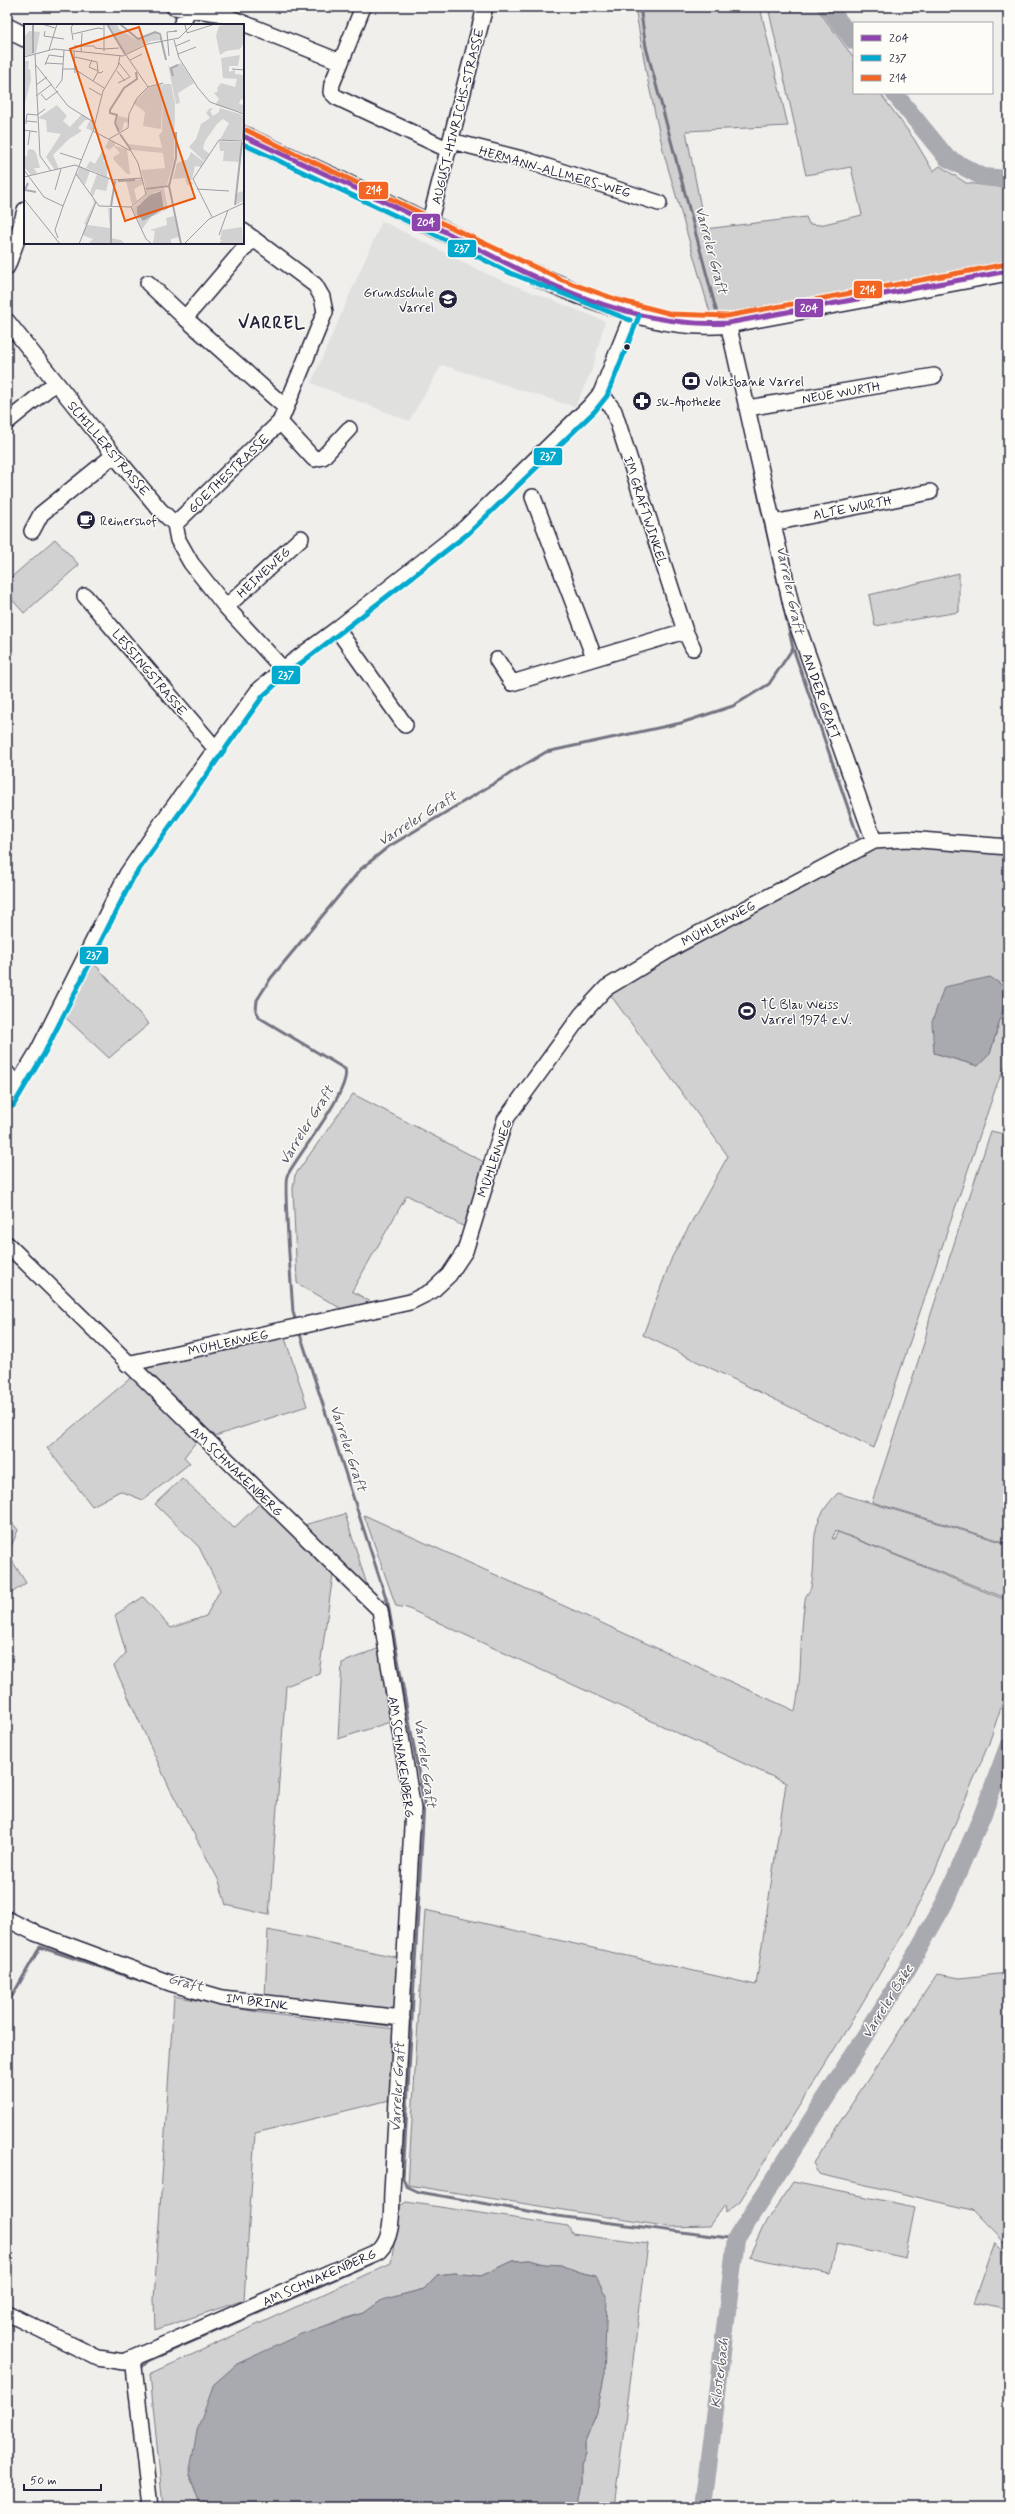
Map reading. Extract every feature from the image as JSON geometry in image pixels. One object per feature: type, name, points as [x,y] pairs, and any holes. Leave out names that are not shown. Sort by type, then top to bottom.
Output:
[{"type":"main road","points":[[7,28],[24,36]]},
{"type":"main road","points":[[244,136],[429,224],[513,267],[633,313],[672,323],[723,324],[1008,271]]},
{"type":"street","points":[[174,7],[218,14],[244,24]]},
{"type":"street","points":[[244,24],[341,62],[363,7]]},
{"type":"street","name":"AUGUST-HINRICHS-STRASSE","points":[[429,224],[485,7]]},
{"type":"street","points":[[182,24],[190,9]]},
{"type":"street","name":"HERMANN-ALLMERS-WEG","points":[[341,62],[332,84],[331,92],[336,97],[450,146],[526,160],[659,202]]},
{"type":"street","points":[[7,267],[18,237],[24,214]]},
{"type":"street","name":"GOETHESTRASSE","points":[[175,524],[280,422],[325,312],[322,297],[315,284],[248,234]]},
{"type":"street","points":[[186,318],[241,244]]},
{"type":"street","points":[[148,283],[285,407]]},
{"type":"street","points":[[7,1102],[45,1036],[127,874],[215,748],[258,691],[283,669],[337,629],[470,524],[569,429],[601,393],[633,313]]},
{"type":"street","name":"SCHILLERSTRASSE","points":[[7,320],[55,383],[114,455],[160,510],[175,524]]},
{"type":"street","name":"AN DER GRAFT","points":[[723,324],[748,408],[793,613],[874,841]]},
{"type":"street","name":"NEUE WURTH","points":[[748,408],[934,376]]},
{"type":"street","points":[[7,422],[55,383]]},
{"type":"street","name":"IM GRAFTWINKEL","points":[[601,393],[614,411],[685,631],[693,648]]},
{"type":"street","name":"GOETHESTRASSE","points":[[280,422],[314,459],[323,457],[349,429]]},
{"type":"street","points":[[32,531],[41,514],[114,455]]},
{"type":"street","name":"ALTE WURTH","points":[[773,523],[930,492]]},
{"type":"street","points":[[532,496],[594,657]]},
{"type":"street","points":[[175,524],[178,540],[191,563],[226,607],[283,669]]},
{"type":"street","name":"HEINEWEG","points":[[226,607],[301,538]]},
{"type":"street","name":"LESSINGSTRASSE","points":[[85,596],[215,748]]},
{"type":"street","points":[[337,629],[405,725]]},
{"type":"street","points":[[497,660],[512,683],[594,657],[685,631]]},
{"type":"street","points":[[874,841],[908,839],[1008,847]]},
{"type":"street","name":"MÜHLENWEG","points":[[127,1364],[410,1302],[432,1291],[449,1275],[465,1251],[505,1120],[582,1014],[606,988],[679,944],[874,841]]},
{"type":"street","points":[[7,1073],[16,1086]]},
{"type":"street","name":"AM SCHNAKENBERG","points":[[7,1244],[127,1364],[380,1610],[413,1810],[390,2229],[384,2246],[379,2251],[124,2362],[98,2358],[7,2313]]},
{"type":"street","name":"IM BRINK","points":[[7,1919],[35,1933],[163,1981],[222,1998],[402,2018]]},
{"type":"street","points":[[133,2358],[150,2507]]},
{"type":"shaded area","points":[[635,7],[760,7],[788,126],[686,131],[705,229],[806,217],[809,224],[820,225],[862,215],[851,167],[806,175],[768,7],[816,7],[853,57],[853,94],[881,94],[914,139],[933,171],[940,166],[966,183],[1008,188],[1008,262],[711,316],[664,154],[647,77]]},
{"type":"shaded area","name":"Grundschule Varrel","points":[[382,221],[491,276],[605,321],[592,370],[575,407],[442,365],[409,421],[311,383]]},
{"type":"shaded area","points":[[55,539],[79,565],[24,613],[7,594],[7,581]]},
{"type":"shaded area","points":[[959,573],[959,612],[875,626],[869,595]]},
{"type":"shaded area","points":[[907,846],[1008,855],[1008,1061],[997,1084],[874,1448],[643,1335],[672,1257],[728,1156],[609,993],[874,847]],"holes":[[[1004,1006],[990,1054],[978,1066],[934,1053]]]},
{"type":"shaded area","points":[[89,958],[149,1024],[109,1058],[66,1018]]},
{"type":"shaded area","points":[[990,977],[1004,986],[1004,1006],[990,1054],[978,1066],[934,1053],[932,1022],[944,987]]},
{"type":"shaded area","points":[[353,1094],[484,1162],[466,1228],[407,1195],[352,1291],[378,1306],[347,1312],[297,1283],[293,1188],[295,1175]]},
{"type":"shaded area","points":[[991,1131],[1008,1135],[1008,1543],[872,1502],[925,1340],[930,1317]]},
{"type":"shaded area","points":[[284,1335],[307,1406],[212,1437],[135,1363]]},
{"type":"shaded area","points":[[132,1377],[199,1438],[184,1457],[190,1463],[143,1500],[120,1491],[92,1506],[47,1448]]},
{"type":"shaded area","points":[[182,1478],[234,1528],[260,1503],[333,1575],[319,1673],[286,1686],[269,1915],[226,1905],[219,1881],[170,1789],[114,1666],[126,1653],[115,1615],[143,1597],[171,1628],[206,1616],[220,1590],[199,1547],[155,1504]]},
{"type":"shaded area","points":[[838,1493],[1008,1544],[1008,1599],[836,1531],[832,1538],[834,1539],[838,1532],[1008,1601],[1008,1671],[1002,1704],[989,1743],[935,1871],[908,1925],[850,2024],[740,2201],[726,2212],[725,2204],[709,2226],[670,2227],[408,2185],[425,1910],[756,1985],[786,1783],[407,1608],[396,1606],[364,1515],[795,1711],[799,1683],[803,1614],[805,1598],[811,1587],[815,1537],[821,1516],[827,1505]]},
{"type":"shaded area","points":[[345,1514],[367,1585],[363,1588],[300,1526]]},
{"type":"shaded area","points":[[7,1516],[18,1530],[8,1554],[26,1583],[7,1596]]},
{"type":"shaded area","points":[[382,1647],[393,1721],[338,1739],[342,1663]]},
{"type":"shaded area","points":[[268,1930],[401,1958],[399,2002],[390,2011],[265,1997]]},
{"type":"shaded area","points":[[1008,1973],[1008,2247],[972,2210],[819,2174],[813,2163],[937,1974],[960,1978]]},
{"type":"shaded area","points":[[174,1996],[262,2013],[395,2029],[390,2100],[255,2133],[244,2300],[155,2330],[154,2299]]},
{"type":"shaded area","points":[[793,2182],[915,2207],[905,2258],[837,2243],[830,2274],[749,2257],[764,2224]]},
{"type":"shaded area","points":[[406,2202],[568,2226],[572,2234],[648,2244],[614,2507],[576,2507],[581,2482],[581,2464],[586,2454],[586,2439],[597,2412],[604,2377],[596,2276],[574,2271],[561,2265],[544,2264],[530,2260],[513,2261],[481,2276],[454,2273],[437,2275],[424,2289],[382,2300],[364,2313],[339,2320],[237,2364],[189,2475],[201,2507],[163,2507],[150,2374],[391,2263],[400,2206]]},
{"type":"shaded area","points":[[995,2243],[1008,2256],[1008,2310],[974,2303]]},
{"type":"shaded area","points":[[530,2260],[544,2264],[561,2265],[574,2271],[596,2276],[607,2298],[604,2377],[597,2412],[586,2439],[586,2454],[581,2464],[581,2482],[576,2507],[201,2507],[189,2475],[197,2431],[214,2384],[237,2364],[301,2334],[364,2313],[382,2300],[424,2289],[437,2275],[454,2273],[481,2276],[513,2261]]},
{"type":"waterway","name":"Varreler Graft","points":[[640,7],[646,47],[718,317]]},
{"type":"waterway","name":"Varreler Bäke","points":[[828,7],[853,40]]},
{"type":"waterway","name":"Varreler Bäke","points":[[895,94],[947,158],[983,177],[1008,179]]},
{"type":"waterway","name":"Varreler Graft","points":[[296,1322],[293,1312],[288,1240],[286,1198],[287,1176],[333,1106],[345,1078],[345,1069],[260,1018],[256,1011],[257,1000],[271,978],[361,869],[388,847],[546,752],[681,723],[733,706],[769,684],[793,648],[750,457]]},
{"type":"waterway","points":[[793,648],[858,837]]},
{"type":"waterway","name":"Varreler Graft","points":[[299,1331],[388,1604],[424,1803],[403,2178],[406,2186],[419,2192],[557,2216],[736,2239]]},
{"type":"waterway","name":"Varreler Bäke","points":[[703,2507],[736,2239],[905,1973],[945,1902],[982,1816],[1008,1747]]},
{"type":"waterway","name":"Graft","points":[[7,2005],[40,1947],[157,1986]]},
{"type":"waterway","name":"Graft","points":[[264,2010],[397,2026]]},
{"type":"waterway","points":[[141,2368],[148,2361],[379,2260]]},
{"type":"transit line","name":"214","points":[[246,130],[562,280],[618,300],[672,314],[727,316],[1007,264]]},
{"type":"transit line","name":"204","points":[[244,136],[352,186],[566,291],[606,305],[646,316],[687,322],[728,323],[1008,271]]},
{"type":"transit line","name":"237","points":[[244,144],[426,230],[510,273],[630,320]]},
{"type":"transit line","name":"237","points":[[13,1106],[44,1054],[133,878],[263,696],[287,674],[469,533],[595,411],[607,396],[639,316]]},
{"type":"place","name":"Grundschule Varrel","points":[[448,299]]},
{"type":"place","name":"Volksbank Varrel","points":[[691,381]]},
{"type":"place","name":"sk-Apotheke","points":[[642,401]]},
{"type":"place","name":"Reinershof","points":[[86,520]]},
{"type":"place","name":"TC Blau Weiss Varrel 1974 e.V.","points":[[747,1011]]},
{"type":"district","name":"VARREL","points":[[272,322]]},
{"type":"water label","name":"Klosterbach","points":[[719,2373]]}]
